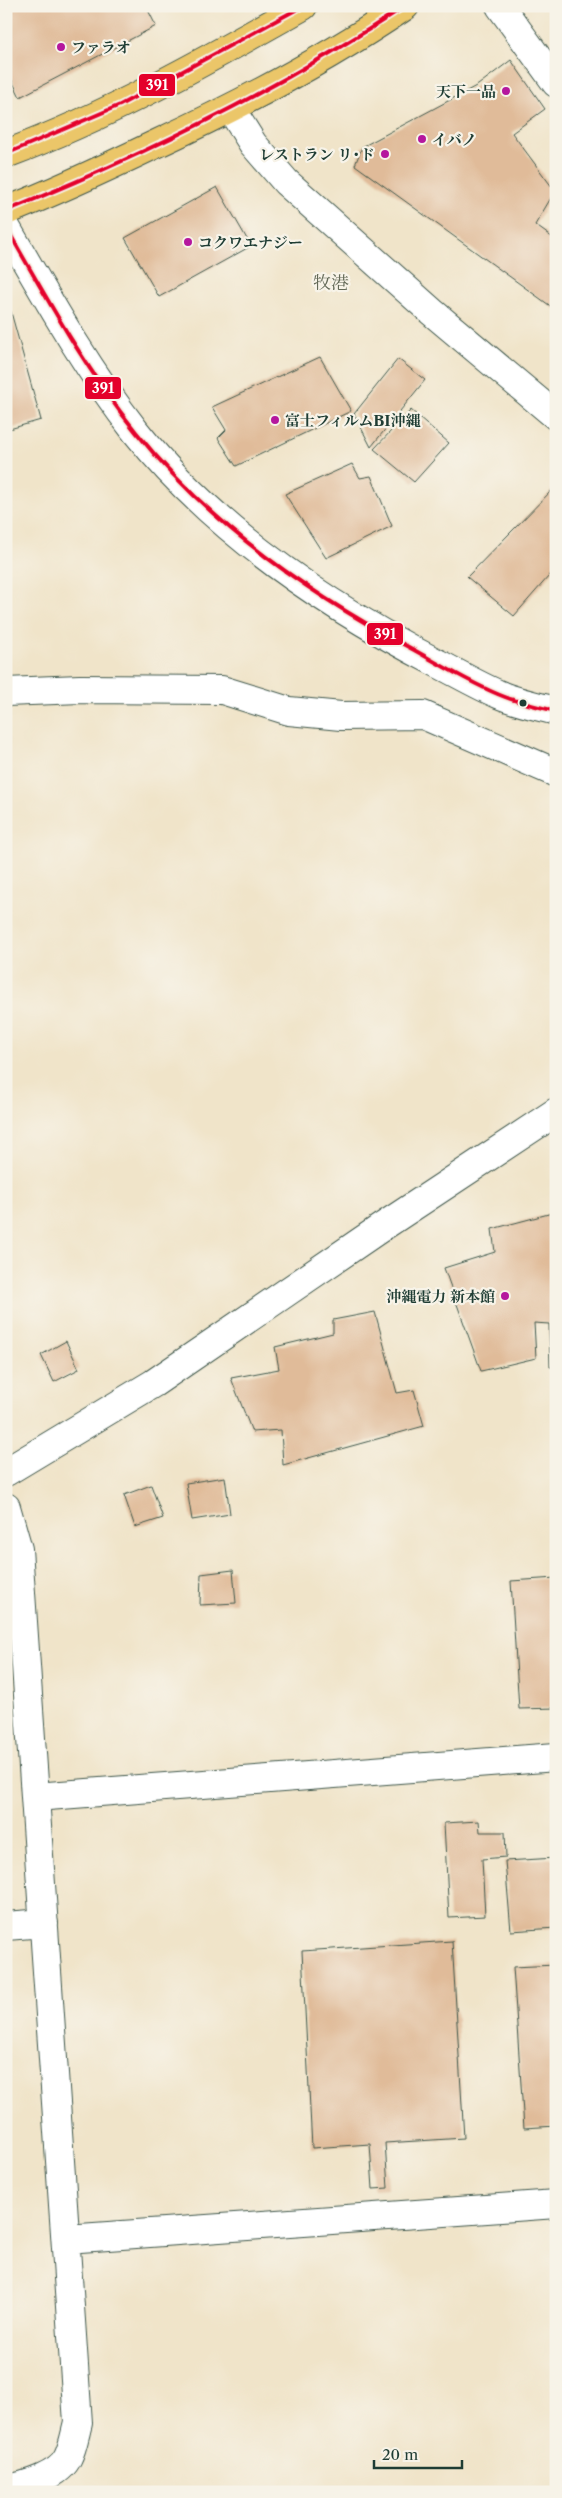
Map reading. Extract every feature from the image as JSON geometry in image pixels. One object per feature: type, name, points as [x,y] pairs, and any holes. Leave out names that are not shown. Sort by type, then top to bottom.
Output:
[{"type":"highway","points":[[6,154],[84,123],[204,62],[303,6]]},
{"type":"highway","points":[[6,211],[60,190],[231,109],[357,39],[405,6]]},
{"type":"street","points":[[500,6],[556,83]]},
{"type":"street","points":[[231,109],[253,144],[286,182],[432,312],[556,416]]},
{"type":"street","points":[[6,227],[68,335],[103,387],[136,432],[191,494],[308,587],[387,637],[499,695],[556,712]]},
{"type":"street","points":[[6,692],[80,689],[222,690],[289,712],[341,716],[423,715],[556,773]]},
{"type":"street","points":[[6,1472],[154,1383],[382,1227],[556,1112]]},
{"type":"street","points":[[6,1507],[18,1549],[78,2423],[68,2459],[50,2475],[22,2486],[6,2489]]},
{"type":"street","points":[[35,1797],[556,1757]]},
{"type":"street","points":[[6,1926],[44,1923]]},
{"type":"street","points":[[66,2239],[556,2204]]},
{"type":"building","name":"ファラオ","points":[[6,6],[146,6],[156,26],[20,97],[6,68]]},
{"type":"building","points":[[511,60],[545,109],[512,133],[555,191],[535,225],[556,240],[556,310],[355,165],[362,147],[478,85]]},
{"type":"building","name":"コクワエナジー","points":[[217,187],[251,246],[159,297],[125,238]]},
{"type":"building","points":[[9,305],[41,420],[6,430],[6,306]]},
{"type":"building","name":"富士フィルムBI沖縄","points":[[320,357],[351,411],[236,466],[218,438],[226,430],[212,407]]},
{"type":"building","points":[[398,359],[425,380],[371,447],[354,414]]},
{"type":"building","points":[[411,410],[449,443],[414,482],[374,449]]},
{"type":"building","points":[[352,464],[360,478],[371,476],[392,526],[326,558],[285,494]]},
{"type":"building","points":[[556,486],[556,568],[514,616],[467,577]]},
{"type":"building","name":"沖縄電力 新本館","points":[[556,1212],[556,1367],[550,1367],[549,1324],[534,1323],[536,1358],[481,1371],[444,1268],[495,1252],[492,1229]]},
{"type":"building","points":[[375,1312],[397,1393],[414,1390],[424,1426],[283,1465],[281,1430],[252,1432],[231,1378],[279,1369],[275,1347],[333,1333],[333,1320]]},
{"type":"building","points":[[66,1341],[79,1369],[54,1382],[41,1355]]},
{"type":"building","points":[[225,1477],[230,1514],[192,1520],[186,1483]]},
{"type":"building","points":[[151,1485],[163,1518],[135,1527],[124,1495]]},
{"type":"building","points":[[233,1570],[236,1603],[200,1605],[201,1574]]},
{"type":"building","points":[[556,1578],[556,1708],[519,1709],[511,1581]]},
{"type":"building","points":[[479,1821],[480,1832],[505,1832],[506,1857],[482,1859],[485,1916],[449,1918],[444,1823]]},
{"type":"building","points":[[556,1858],[556,1928],[511,1931],[505,1861]]},
{"type":"building","points":[[452,1941],[464,2138],[385,2143],[388,2188],[373,2189],[370,2144],[312,2148],[302,1951]]},
{"type":"building","points":[[556,1965],[556,2126],[524,2128],[513,1967]]},
{"type":"transit line","name":"391","points":[[6,154],[120,105],[303,6]]},
{"type":"transit line","name":"391","points":[[6,211],[58,190],[210,119],[309,65],[405,6]]},
{"type":"transit line","name":"391","points":[[6,227],[67,332],[117,408],[165,466],[196,498],[264,555],[337,606],[375,629],[481,687],[517,701],[556,711]]},
{"type":"place","name":"ファラオ","points":[[61,47]]},
{"type":"place","name":"天下一品","points":[[506,91]]},
{"type":"place","name":"イバノ","points":[[422,139]]},
{"type":"place","name":"レストラン リ･ド","points":[[385,154]]},
{"type":"place","name":"コクワエナジー","points":[[188,242]]},
{"type":"place","name":"富士フィルムBI沖縄","points":[[275,420]]},
{"type":"place","name":"沖縄電力 新本館","points":[[505,1296]]},
{"type":"district","name":"牧港","points":[[331,283]]}]
